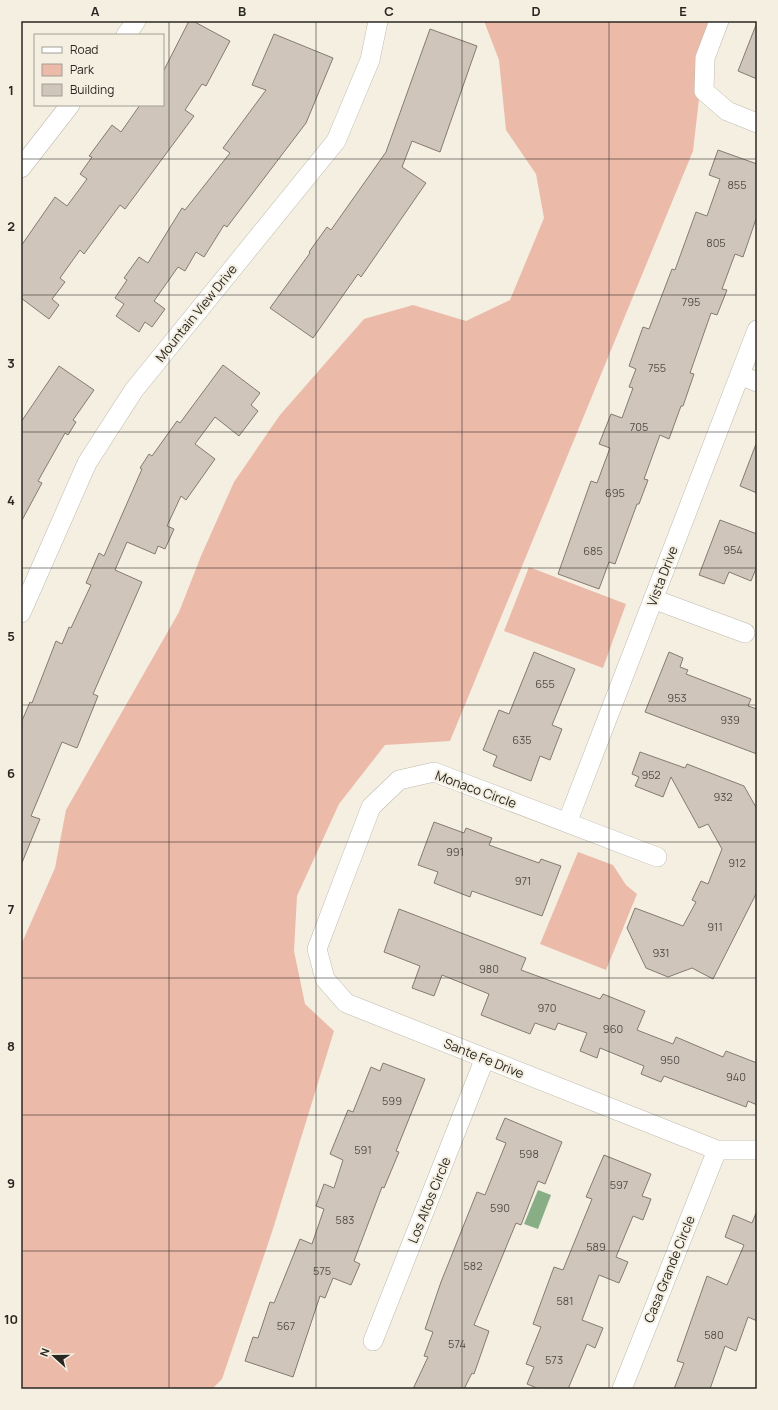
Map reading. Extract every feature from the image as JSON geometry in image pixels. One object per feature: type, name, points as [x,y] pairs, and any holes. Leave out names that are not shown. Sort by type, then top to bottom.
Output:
[{"type":"street","points":[[127,34],[136,21]]},
{"type":"street","name":"Mountain View Drive","points":[[21,613],[87,463],[134,390],[336,141],[370,60],[378,21]]},
{"type":"street","points":[[719,21],[705,58],[704,91],[727,112],[757,123]]},
{"type":"street","points":[[21,168],[69,106]]},
{"type":"street","name":"Vista Drive","points":[[567,823],[757,330]]},
{"type":"street","points":[[740,375],[757,382]]},
{"type":"street","points":[[653,599],[745,633]]},
{"type":"street","name":"Monaco Circle","points":[[345,875],[371,807],[399,780],[434,772],[657,857]]},
{"type":"street","name":"Sante Fe Drive","points":[[345,875],[318,949],[325,979],[346,1003],[717,1150],[757,1150]]},
{"type":"street","name":"Los Altos Circle","points":[[373,1341],[485,1058]]},
{"type":"street","name":"Casa Grande Circle","points":[[622,1389],[717,1150]]},
{"type":"green space","points":[[484,21],[708,21],[693,151],[450,741],[385,745],[339,804],[297,896],[294,951],[305,1004],[334,1031],[272,1232],[222,1379],[212,1389],[21,1389],[21,945],[55,868],[66,810],[179,612],[201,556],[234,482],[280,415],[364,319],[413,305],[466,321],[510,300],[544,218],[536,174],[506,130],[499,60]]},
{"type":"green space","points":[[529,567],[626,604],[603,668],[504,631]]},
{"type":"green space","points":[[578,852],[613,865],[626,885],[637,894],[606,970],[540,944]]},
{"type":"shaded area","points":[[538,1190],[551,1195],[538,1229],[524,1224]]},
{"type":"building","points":[[189,21],[193,21],[230,41],[206,86],[202,84],[185,110],[194,116],[125,209],[120,205],[84,254],[80,250],[60,278],[65,282],[52,299],[59,305],[49,319],[21,298],[21,246],[55,197],[67,206],[87,179],[80,174],[92,157],[89,156],[112,125],[121,132],[139,106],[164,106],[164,70]]},
{"type":"building","points":[[757,25],[757,79],[738,71]]},
{"type":"building","points":[[430,29],[477,46],[440,152],[412,141],[402,167],[426,183],[361,277],[358,274],[313,338],[270,308],[327,227],[331,230],[386,152]]},
{"type":"building","points":[[274,34],[333,58],[306,123],[227,227],[224,225],[204,257],[196,252],[185,271],[178,267],[154,301],[165,309],[152,327],[145,322],[139,332],[116,316],[124,304],[115,298],[127,280],[124,278],[139,257],[148,263],[182,208],[185,210],[230,153],[223,148],[266,90],[252,85]]},
{"type":"building","points":[[718,150],[757,164],[757,216],[743,257],[735,254],[722,289],[727,290],[717,315],[711,313],[690,373],[694,374],[683,406],[681,406],[669,439],[660,435],[644,479],[648,480],[639,504],[637,504],[615,564],[609,562],[599,589],[558,574],[591,481],[597,483],[610,448],[599,444],[611,414],[622,418],[633,388],[629,387],[636,369],[629,366],[643,327],[649,329],[672,269],[675,270],[696,212],[707,216],[720,179],[709,175]]},
{"type":"building","points":[[223,365],[260,393],[251,405],[258,411],[239,436],[215,417],[195,444],[215,459],[186,500],[181,496],[167,526],[174,529],[165,549],[158,546],[155,554],[127,542],[115,570],[142,582],[93,694],[98,696],[77,748],[62,742],[31,816],[40,819],[21,865],[21,723],[30,702],[32,703],[56,641],[62,644],[69,627],[71,628],[91,585],[86,583],[99,553],[104,556],[142,469],[140,468],[149,454],[152,456],[177,421],[180,423]]},
{"type":"building","points":[[59,366],[94,390],[73,420],[76,422],[68,435],[65,433],[38,481],[42,483],[21,522],[21,422]]},
{"type":"building","points":[[757,444],[757,493],[740,486]]},
{"type":"building","points":[[720,520],[757,534],[757,566],[751,581],[729,572],[724,584],[699,575]]},
{"type":"building","points":[[534,652],[575,669],[552,725],[562,729],[550,760],[540,756],[531,781],[493,766],[497,756],[483,750],[499,710],[509,714]]},
{"type":"building","points":[[669,652],[683,658],[680,667],[688,670],[686,674],[751,699],[748,706],[757,709],[757,754],[645,712]]},
{"type":"building","points":[[640,752],[685,768],[687,764],[744,786],[757,809],[757,892],[713,979],[692,968],[668,977],[646,968],[627,928],[635,908],[683,926],[696,902],[692,900],[701,881],[708,884],[722,849],[708,824],[699,828],[671,777],[663,797],[635,786],[639,777],[632,774]]},
{"type":"building","points":[[434,822],[464,833],[466,828],[492,838],[489,845],[539,863],[541,859],[561,866],[542,916],[472,891],[470,897],[434,883],[438,872],[418,865]]},
{"type":"building","points":[[399,909],[526,958],[521,970],[600,999],[603,994],[645,1011],[637,1030],[673,1044],[676,1037],[723,1057],[726,1051],[757,1063],[757,1105],[748,1101],[746,1107],[664,1076],[661,1082],[641,1074],[644,1066],[600,1048],[597,1058],[580,1051],[587,1033],[558,1023],[555,1030],[535,1023],[530,1034],[481,1015],[489,994],[442,975],[434,996],[412,988],[420,966],[384,952]]},
{"type":"building","points":[[383,1063],[425,1079],[396,1151],[399,1152],[384,1188],[382,1187],[354,1261],[360,1264],[351,1285],[333,1278],[325,1298],[320,1296],[293,1377],[245,1361],[253,1337],[258,1338],[270,1302],[274,1303],[300,1239],[312,1244],[324,1209],[316,1206],[324,1184],[334,1188],[343,1160],[330,1154],[348,1110],[353,1112],[371,1067],[380,1071]]},
{"type":"building","points":[[505,1118],[562,1142],[545,1184],[538,1181],[521,1225],[516,1223],[474,1325],[489,1331],[474,1374],[472,1373],[464,1389],[413,1389],[428,1357],[424,1356],[433,1332],[425,1329],[441,1282],[477,1192],[485,1195],[506,1143],[496,1139]]},
{"type":"building","points":[[604,1155],[651,1174],[642,1196],[651,1199],[643,1220],[633,1216],[616,1257],[628,1262],[619,1283],[599,1275],[582,1320],[603,1328],[595,1348],[587,1344],[568,1389],[539,1389],[527,1384],[534,1367],[526,1364],[541,1327],[533,1324],[554,1267],[563,1270],[592,1199],[586,1197]]},
{"type":"building","points":[[756,1213],[757,1321],[748,1317],[736,1351],[725,1346],[710,1389],[674,1389],[684,1363],[677,1361],[707,1276],[727,1285],[744,1245],[725,1237],[733,1215],[752,1223]]}]
